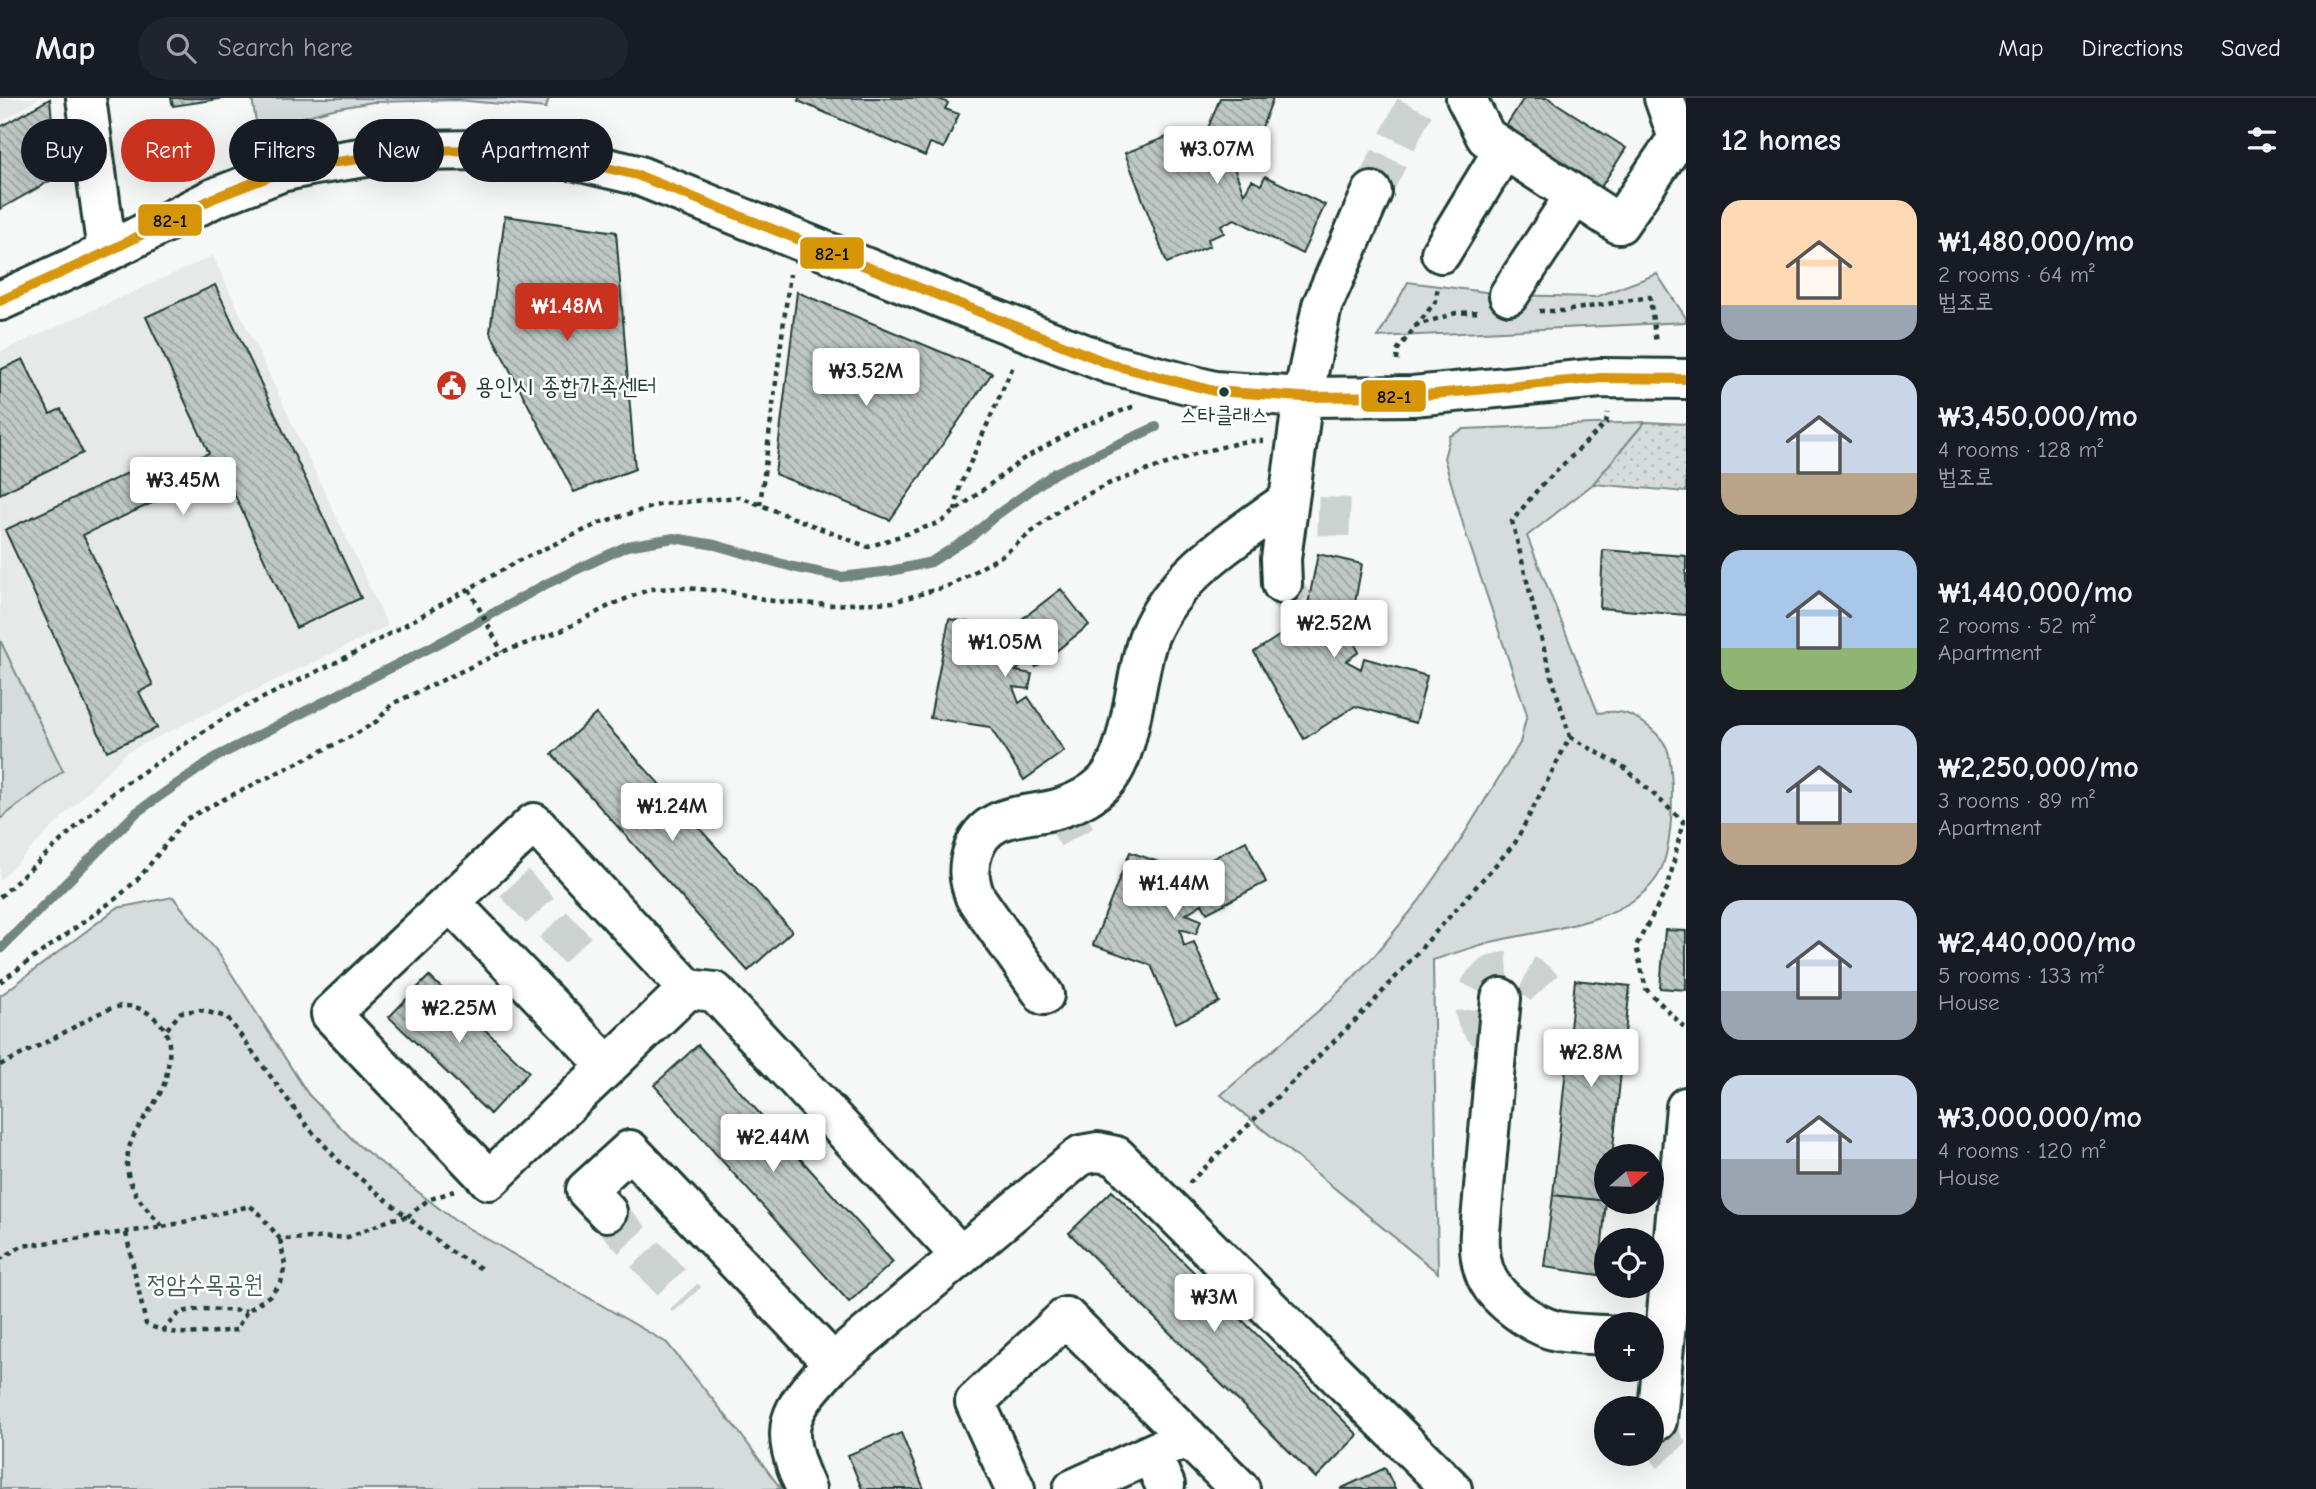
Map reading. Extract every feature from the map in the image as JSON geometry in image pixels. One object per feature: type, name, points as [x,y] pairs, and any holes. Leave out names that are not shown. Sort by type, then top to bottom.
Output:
[{"type":"street","points":[[86,98],[107,252]]},
{"type":"street","points":[[1466,98],[1486,137],[1619,223],[1678,138],[1664,98]]},
{"type":"street","points":[[0,301],[107,252],[214,198],[281,172],[360,158],[451,149],[547,156],[637,174],[1110,364],[1214,391],[1303,397],[1392,397],[1615,378],[1672,379]]},
{"type":"street","points":[[1441,253],[1504,149]]},
{"type":"street","points":[[1282,584],[1282,559],[1298,513],[1297,439],[1303,397],[1322,306],[1373,191]]},
{"type":"street","points":[[1508,306],[1575,195]]},
{"type":"street","points":[[1044,995],[975,897],[969,880],[969,864],[975,845],[986,828],[1007,817],[1064,813],[1105,781],[1120,757],[1149,637],[1164,607],[1192,574],[1218,551],[1298,513]]},
{"type":"street","points":[[688,989],[489,1180],[331,1014],[450,902],[504,872],[534,823],[688,989],[715,992],[961,1256]]},
{"type":"street","points":[[450,902],[608,1066]]},
{"type":"street","points":[[1501,998],[1480,1231],[1479,1249],[1483,1266],[1489,1282],[1517,1311],[1537,1324],[1556,1331],[1594,1334]]},
{"type":"street","points":[[1660,1396],[1679,1267],[1686,1107]]},
{"type":"street","points":[[607,1212],[586,1190],[631,1150],[834,1363]]},
{"type":"street","points":[[806,1489],[793,1460],[789,1441],[791,1420],[798,1404],[834,1363],[961,1256],[1081,1156],[1098,1152],[1116,1156],[1452,1489]]},
{"type":"street","points":[[1015,1489],[975,1402],[1066,1317],[1240,1489]]},
{"type":"street","points":[[1081,1487],[1158,1470],[1188,1437]]},
{"type":"path","points":[[760,505],[795,239]]},
{"type":"path","points":[[1392,397],[1398,349],[1436,301],[1441,253]]},
{"type":"path","points":[[1414,326],[1456,313],[1508,306],[1564,311],[1650,297],[1672,379]]},
{"type":"path","points":[[956,511],[960,485],[1029,331]]},
{"type":"path","points":[[1615,378],[1606,424],[1539,488],[1512,521],[1547,661],[1570,737],[1625,768],[1684,821],[1668,887],[1636,946],[1646,989],[1686,1029]]},
{"type":"path","points":[[0,897],[117,789],[232,713],[359,651],[518,561],[602,522],[662,504],[740,497],[868,547],[941,522],[1023,459],[1082,426],[1136,406]]},
{"type":"path","points":[[0,982],[118,897],[140,877],[186,820],[209,806],[356,734],[377,721],[392,704],[502,652],[561,631],[611,605],[650,589],[684,588],[726,591],[773,601],[830,605],[892,603],[951,585],[1003,555],[1064,506],[1108,484],[1198,453],[1234,444],[1297,439]]},
{"type":"path","points":[[469,589],[502,652]]},
{"type":"path","points":[[1166,1205],[1368,1008],[1515,843],[1570,737]]},
{"type":"path","points":[[0,1065],[99,1014],[126,1006],[149,1012],[167,1029],[170,1053],[165,1080],[153,1106],[136,1129],[127,1154],[129,1178],[139,1202],[163,1227]]},
{"type":"path","points":[[167,1029],[181,1012],[200,1010],[227,1017],[307,1126],[339,1161],[450,1251],[482,1269]]},
{"type":"path","points":[[280,1239],[348,1237],[392,1219],[408,1217],[428,1200],[489,1180]]},
{"type":"path","points":[[0,1259],[22,1246],[163,1227],[250,1206],[280,1239],[285,1265],[281,1283],[269,1296],[247,1311],[236,1331],[192,1334],[162,1332],[146,1324],[126,1233]]},
{"type":"path","points":[[162,1332],[180,1312],[202,1309],[247,1311]]},
{"type":"shaded area","points":[[0,98],[39,98],[0,123]]},
{"type":"shaded area","points":[[213,256],[388,626],[127,752],[0,880],[0,352]]},
{"type":"green space","points":[[252,98],[549,98],[546,108],[457,100],[373,102],[296,119],[256,119]]},
{"type":"green space","points":[[1657,274],[1686,322],[1378,337],[1408,282],[1509,295],[1596,297]]},
{"type":"green space","points":[[1645,422],[1593,484],[1527,536],[1598,713],[1619,712],[1634,717],[1657,734],[1667,748],[1671,768],[1672,801],[1666,855],[1655,880],[1641,895],[1624,906],[1582,922],[1487,943],[1433,960],[1438,1273],[1221,1095],[1331,1000],[1376,954],[1419,901],[1452,854],[1520,743],[1527,714],[1465,531],[1444,458],[1450,436],[1464,429]]},
{"type":"green space","points":[[1645,422],[1686,424],[1686,492],[1593,484]]},
{"type":"green space","points":[[0,640],[63,771],[0,819]]},
{"type":"green space","name":"정암수목공원","points":[[173,897],[219,954],[308,1094],[357,1144],[454,1220],[667,1343],[781,1489],[0,1489],[0,996],[117,908]]},
{"type":"building","points":[[171,98],[226,98],[173,106]]},
{"type":"building","points":[[799,98],[937,98],[948,103],[945,109],[959,114],[944,148],[930,143],[925,156],[798,101]]},
{"type":"building","points":[[1220,98],[1273,98],[1254,148],[1246,146],[1242,158],[1228,152],[1244,194],[1252,180],[1261,185],[1265,176],[1325,205],[1302,254],[1235,219],[1221,225],[1224,233],[1208,239],[1210,246],[1167,263],[1125,153],[1169,136],[1171,143],[1185,137],[1187,145],[1204,138]]},
{"type":"building","points":[[1524,98],[1548,98],[1626,148],[1599,190],[1504,129]]},
{"type":"building","points":[[50,99],[52,119],[21,119],[21,182],[48,182],[0,209],[0,127]]},
{"type":"building","points":[[505,216],[616,232],[635,469],[574,492],[490,332]]},
{"type":"building","points":[[215,285],[361,598],[296,628],[233,491],[218,498],[208,477],[83,535],[153,685],[139,692],[157,728],[107,751],[5,530],[160,458],[166,472],[209,453],[146,317]]},
{"type":"building","points":[[797,292],[992,373],[890,520],[775,474]]},
{"type":"building","points":[[23,359],[50,414],[61,409],[83,453],[0,494],[0,370]]},
{"type":"building","points":[[1603,550],[1686,556],[1686,615],[1600,608]]},
{"type":"building","points":[[1318,554],[1362,564],[1350,630],[1340,628],[1338,647],[1351,638],[1359,652],[1346,661],[1361,669],[1364,658],[1427,676],[1416,723],[1355,706],[1304,739],[1254,652],[1305,619]]},
{"type":"building","points":[[1061,589],[1089,625],[1036,667],[1029,658],[1016,671],[1032,674],[1029,689],[1013,687],[1019,703],[1028,697],[1064,751],[1024,780],[990,727],[930,718],[949,619],[1009,629]]},
{"type":"building","points":[[596,714],[792,931],[748,971],[552,754]]},
{"type":"building","points":[[1246,841],[1266,882],[1207,913],[1202,904],[1186,914],[1201,920],[1196,934],[1180,929],[1184,946],[1194,942],[1219,1002],[1176,1023],[1151,965],[1093,945],[1130,852],[1187,872]]},
{"type":"building","points":[[1665,930],[1686,931],[1686,990],[1660,988]]},
{"type":"building","points":[[429,976],[529,1072],[490,1114],[389,1017]]},
{"type":"building","points":[[1575,980],[1630,986],[1613,1144],[1594,1144],[1594,1200],[1553,1195]]},
{"type":"building","points":[[698,1045],[893,1262],[849,1302],[654,1085]]},
{"type":"building","points":[[1112,1191],[1358,1435],[1316,1478],[1069,1233]]},
{"type":"building","points":[[1553,1195],[1594,1200],[1594,1214],[1605,1214],[1603,1228],[1594,1228],[1594,1274],[1544,1267]]},
{"type":"building","points":[[901,1433],[924,1489],[862,1489],[848,1455]]},
{"type":"building","points":[[1385,1468],[1395,1489],[1340,1489]]},
{"type":"waterway","points":[[0,949],[137,812],[216,757],[445,640],[546,584],[627,546],[674,538],[715,545],[793,567],[841,577],[891,571],[931,562],[972,536],[1055,473],[1156,427]]},
{"type":"tunnel","points":[[1372,192],[1416,104],[1406,98]]},
{"type":"tunnel","points":[[1318,516],[1350,517]]},
{"type":"tunnel","points":[[1282,584],[1295,605]]},
{"type":"tunnel","points":[[1067,819],[1077,837]]},
{"type":"tunnel","points":[[514,883],[577,950]]},
{"type":"tunnel","points":[[1497,1037],[1481,1026],[1474,1013],[1475,998],[1482,985],[1493,975],[1508,971],[1526,974],[1544,988]]},
{"type":"tunnel","points":[[607,1212],[687,1300]]},
{"type":"tunnel","points":[[1664,1442],[1674,1458],[1686,1466]]},
{"type":"transit line","name":"82-1","points":[[0,301],[107,252],[214,198],[281,172],[418,151],[481,150],[577,161],[637,175],[1110,364],[1214,391],[1303,397],[1413,396],[1601,378],[1686,379]]},
{"type":"place","name":"용인시 종합가족센터","points":[[452,386]]},
{"type":"place","name":"스타클래스","points":[[1224,392]]}]
